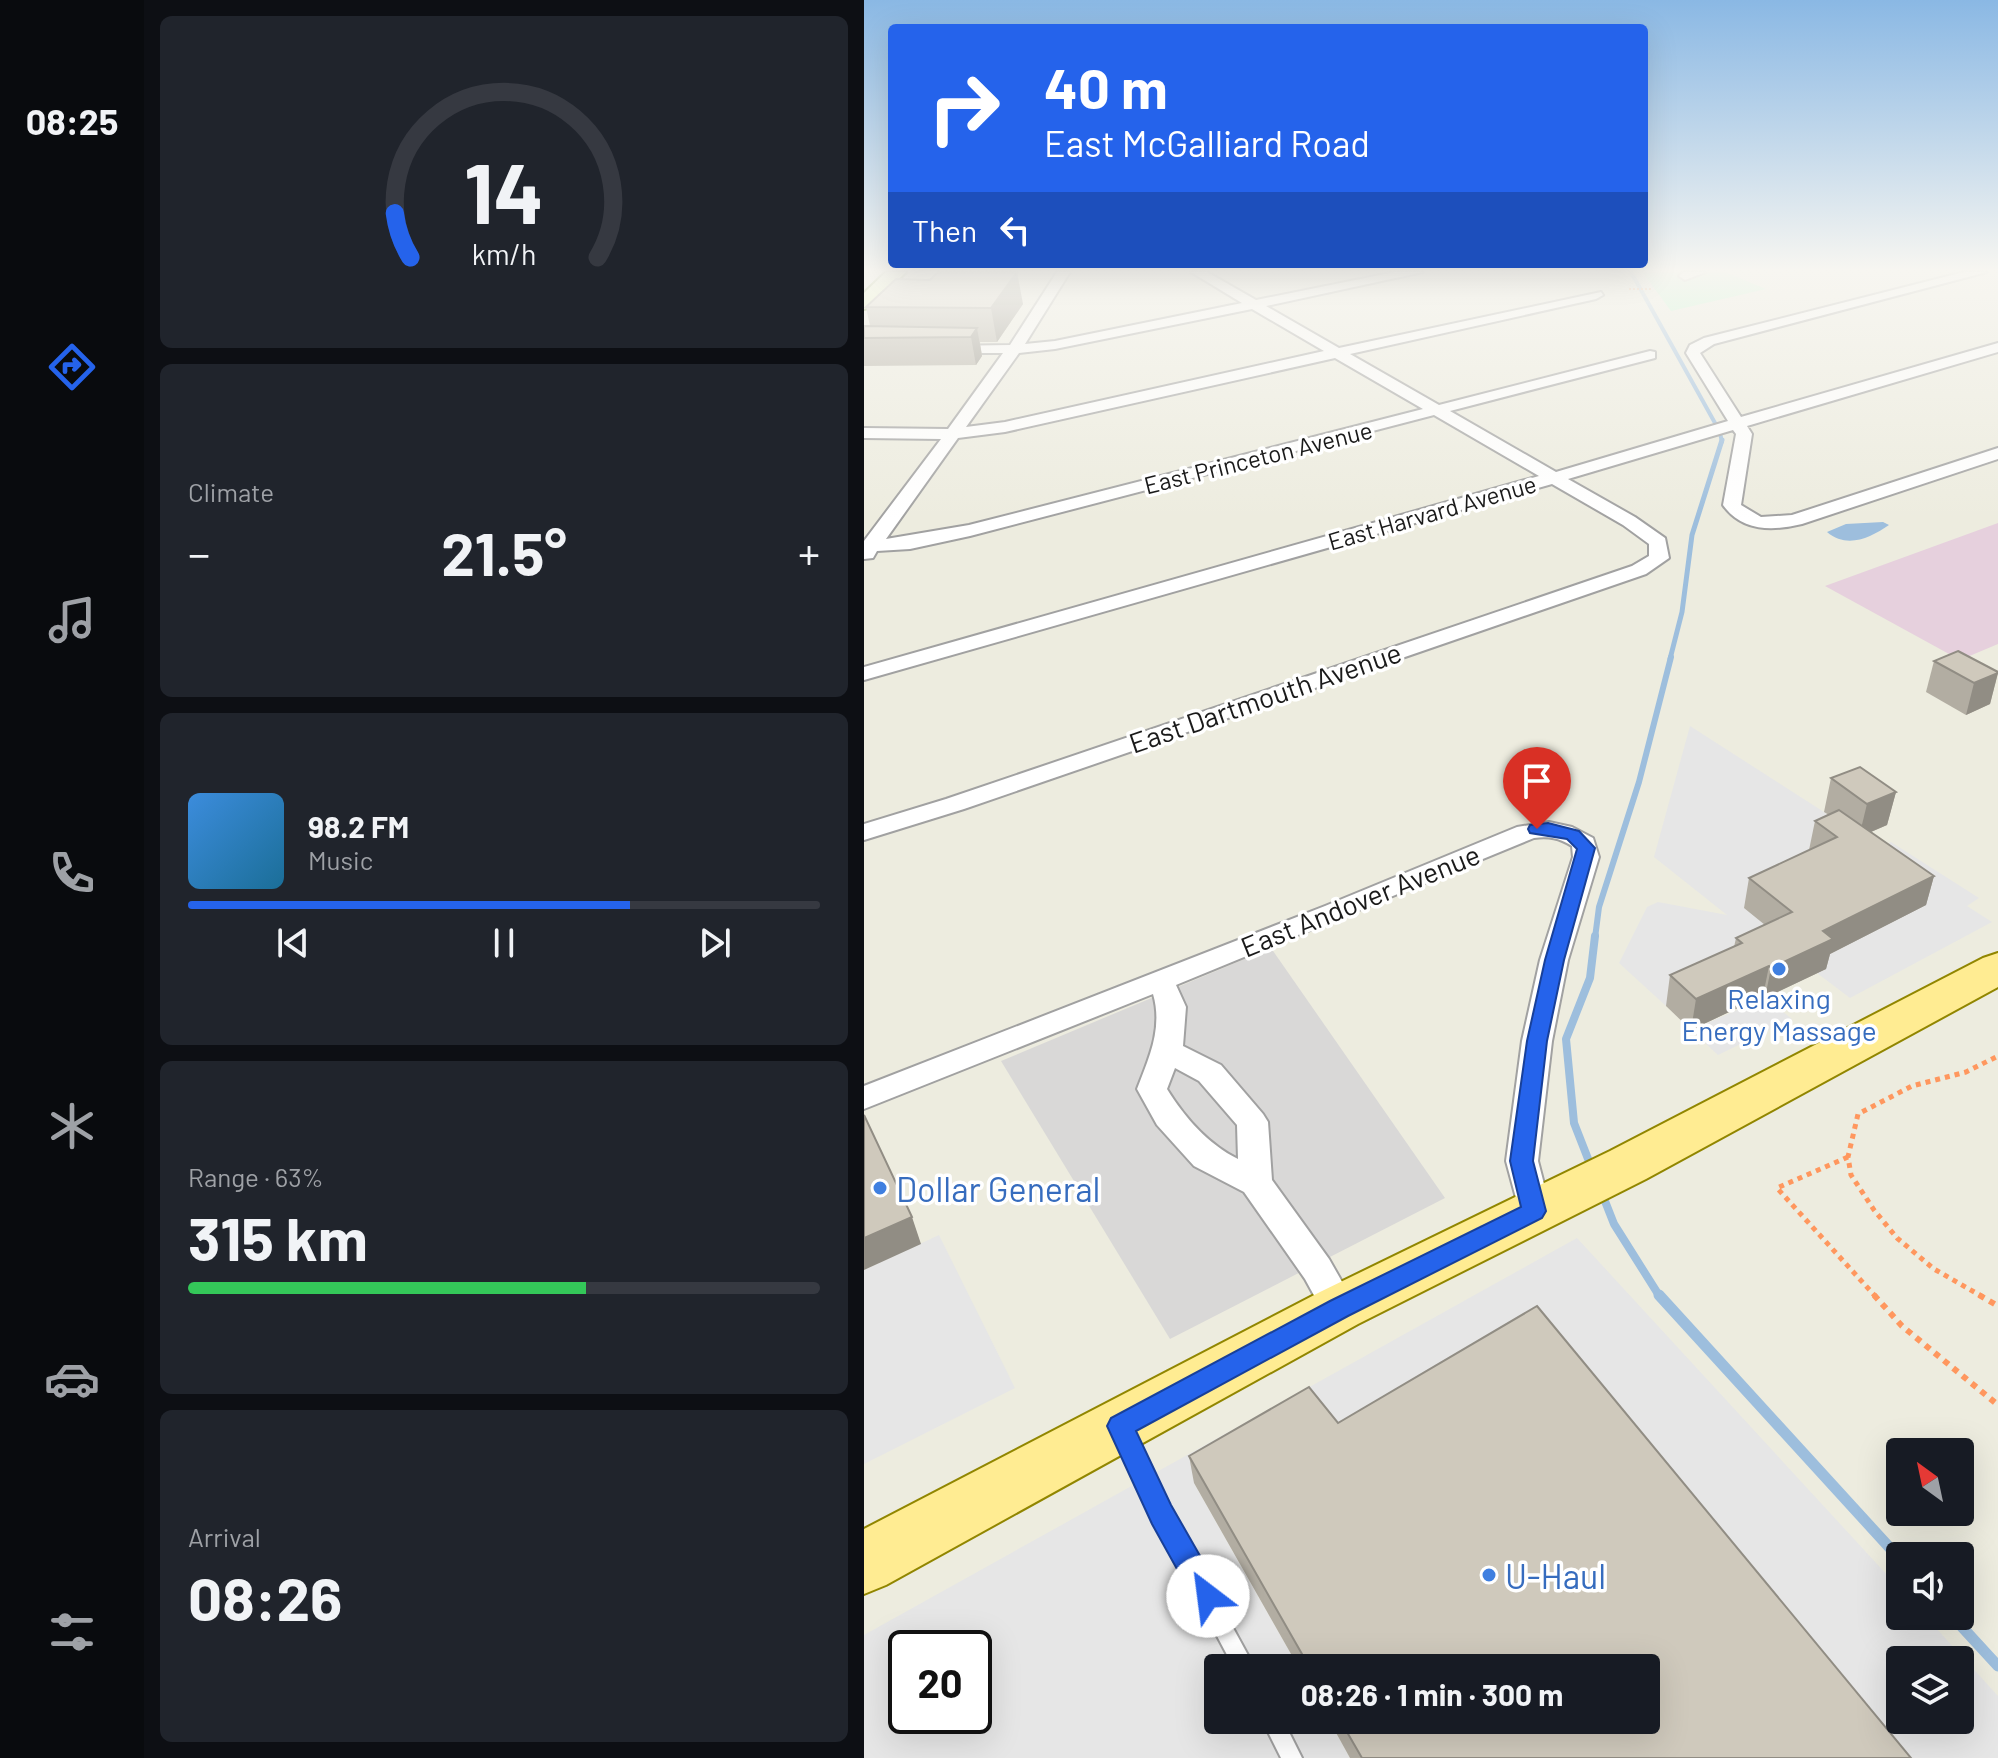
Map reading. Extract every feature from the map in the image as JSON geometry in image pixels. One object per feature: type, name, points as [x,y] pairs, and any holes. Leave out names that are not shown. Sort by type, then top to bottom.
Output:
[{"type":"main road","points":[[864,1563],[1339,1308],[1628,1165],[1998,968]]},
{"type":"street","points":[[867,550],[1010,354]]},
{"type":"street","points":[[1336,354],[1552,478]]},
{"type":"street","points":[[864,433],[951,434],[1005,427],[1336,354]]},
{"type":"street","points":[[1694,354],[1744,434],[1732,505],[1739,514],[1759,522],[1796,520],[1998,453]]},
{"type":"street","name":"East Harvard Avenue","points":[[864,674],[1974,354]]},
{"type":"street","name":"East Princeton Avenue","points":[[867,550],[970,530],[1650,355]]},
{"type":"street","name":"East Dartmouth Avenue","points":[[864,832],[968,800],[1639,570],[1652,564],[1661,554],[1653,536],[1552,478]]},
{"type":"street","name":"East Andover Avenue","points":[[864,1098],[1526,832],[1548,828],[1562,831],[1584,843],[1586,857],[1554,960],[1537,1041],[1522,1161],[1548,1204]]},
{"type":"street","points":[[1159,981],[1174,1011],[1166,1050],[1152,1089],[1168,1117],[1205,1157],[1256,1183],[1317,1269],[1339,1308]]},
{"type":"street","points":[[1166,1050],[1210,1073],[1252,1122],[1256,1183]]},
{"type":"lane","points":[[1120,1426],[1162,1515],[1237,1654]]},
{"type":"lane","points":[[1279,1734],[1292,1758]]},
{"type":"path","points":[[1998,1056],[1966,1072],[1912,1086],[1858,1114],[1848,1157],[1851,1175],[1897,1238],[1934,1269],[1998,1306]]},
{"type":"path","points":[[1848,1157],[1777,1188],[1902,1326],[1998,1405]]},
{"type":"shaded area","points":[[1998,523],[1998,644],[1960,660],[1825,586]]},
{"type":"shaded area","points":[[1690,726],[1824,812],[1875,850],[1891,842],[1979,898],[1967,906],[1992,922],[1850,998],[1817,973],[1826,969],[1666,1006],[1619,963],[1647,907],[1658,902],[1727,915],[1654,857]]},
{"type":"shaded area","points":[[1271,948],[1445,1198],[1170,1339],[1001,1061]]},
{"type":"shaded area","points":[[1765,998],[1792,1019],[1718,1055],[1691,1030]]},
{"type":"shaded area","points":[[939,1235],[1015,1388],[864,1464],[864,1270]]},
{"type":"shaded area","points":[[1577,1238],[1886,1574],[1886,1630],[1938,1630],[1952,1646],[1886,1646],[1886,1734],[1974,1734],[1974,1670],[1998,1696],[1998,1758],[1881,1758],[1340,1450],[1194,1483],[1291,1654],[1204,1654],[1204,1734],[1337,1734],[1350,1758],[864,1758],[864,1635]]},
{"type":"water","points":[[1883,522],[1889,525],[1858,540],[1842,540],[1827,532],[1846,524]]},
{"type":"building","points":[[1958,651],[1998,673],[1974,683],[1934,661]]},
{"type":"building","points":[[1860,767],[1896,792],[1867,804],[1831,778]]},
{"type":"building","points":[[1839,810],[1934,876],[1823,931],[1833,939],[1696,999],[1670,975],[1742,943],[1736,938],[1792,912],[1749,878],[1837,837],[1815,821]]},
{"type":"building","name":"Dollar General","points":[[864,1115],[912,1217],[864,1238]]},
{"type":"building","name":"U-Haul","points":[[1537,1306],[1886,1728],[1886,1734],[1891,1734],[1911,1758],[1362,1758],[1348,1734],[1660,1734],[1660,1654],[1302,1654],[1189,1456],[1309,1387],[1338,1423]]},
{"type":"waterway","points":[[1677,354],[1715,423]]},
{"type":"waterway","points":[[1720,433],[1722,441]]},
{"type":"waterway","points":[[1670,659],[1682,612],[1692,535],[1722,441]]},
{"type":"waterway","points":[[1595,938],[1599,907],[1639,782],[1671,657]]},
{"type":"waterway","points":[[1592,1169],[1574,1123],[1566,1039],[1590,978],[1595,936]]},
{"type":"waterway","points":[[1601,1191],[1614,1224],[1660,1297]]},
{"type":"waterway","points":[[1659,1295],[1886,1544]]},
{"type":"waterway","points":[[1965,1630],[1998,1666]]},
{"type":"place","name":"Relaxing Energy Massage","points":[[1779,969]]},
{"type":"place","name":"Dollar General","points":[[880,1188]]},
{"type":"place","name":"U-Haul","points":[[1489,1575]]},
{"type":"route","points":[[1208,1596],[1162,1515],[1120,1426],[1339,1308],[1534,1211],[1522,1161],[1537,1041],[1554,960],[1586,857],[1584,843],[1573,835],[1548,828],[1537,829]]}]
